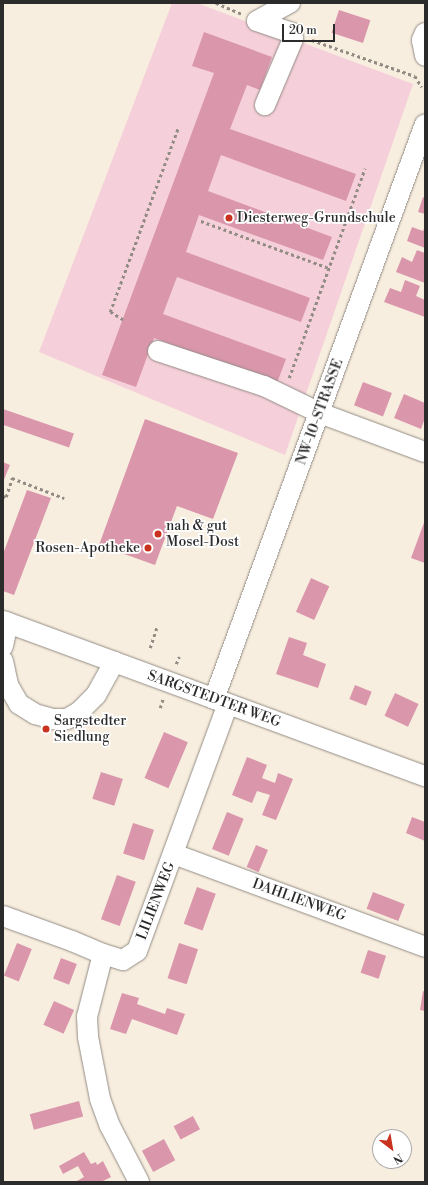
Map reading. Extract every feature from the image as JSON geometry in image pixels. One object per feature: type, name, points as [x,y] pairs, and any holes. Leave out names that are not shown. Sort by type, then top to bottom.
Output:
[{"type":"street","points":[[257,21],[290,3]]},
{"type":"street","points":[[257,21],[292,33],[293,39],[265,105]]},
{"type":"street","points":[[425,33],[422,40],[425,56]]},
{"type":"street","name":"NW-10-STRASSE","points":[[221,702],[320,413],[425,124]]},
{"type":"street","points":[[158,351],[264,386],[320,413],[425,452]]},
{"type":"street","points":[[3,646],[6,622]]},
{"type":"street","name":"SARGSTEDTER WEG","points":[[6,622],[425,776]]},
{"type":"street","points":[[3,661],[8,685],[19,704],[35,714],[53,719],[67,719],[79,712],[96,695],[114,662]]},
{"type":"street","name":"LILIENWEG","points":[[3,916],[103,954],[123,960],[137,951],[174,854],[221,702]]},
{"type":"street","name":"DAHLIENWEG","points":[[174,854],[425,947]]},
{"type":"street","points":[[103,954],[87,1017],[88,1037],[100,1100],[110,1126],[139,1182]]},
{"type":"path","points":[[216,3],[257,21]]},
{"type":"path","points":[[292,33],[415,76],[422,87]]},
{"type":"path","points":[[123,320],[110,312],[178,128]]},
{"type":"path","points":[[283,396],[365,168]]},
{"type":"path","points":[[201,221],[329,268]]},
{"type":"path","points":[[3,496],[6,497],[12,478],[64,498]]},
{"type":"path","points":[[150,648],[157,626]]},
{"type":"shaded area","name":"Diesterweg-Grundschule","points":[[172,3],[197,3],[413,84],[285,455],[39,352]]},
{"type":"building","points":[[339,10],[370,20],[363,43],[332,33]]},
{"type":"building","points":[[204,32],[272,57],[260,90],[247,85],[230,129],[356,174],[346,201],[221,155],[208,191],[332,237],[323,260],[199,215],[186,252],[310,298],[301,322],[177,277],[163,314],[286,359],[277,383],[154,338],[136,387],[102,375],[214,73],[192,66]]},
{"type":"building","points":[[423,197],[425,198],[425,214],[418,212]]},
{"type":"building","points":[[425,226],[425,248],[407,241],[412,227],[423,231]]},
{"type":"building","points":[[417,250],[425,253],[425,283],[396,272],[402,257],[412,262]]},
{"type":"building","points":[[405,280],[420,286],[416,296],[425,300],[425,317],[384,302],[390,288],[401,292]]},
{"type":"building","points":[[363,382],[392,393],[383,416],[354,405]]},
{"type":"building","points":[[404,394],[425,403],[425,418],[421,429],[394,418]]},
{"type":"building","points":[[3,409],[74,433],[69,448],[3,425]]},
{"type":"building","points":[[145,419],[238,453],[213,519],[177,506],[155,565],[99,545]]},
{"type":"building","points":[[3,462],[10,465],[3,482]]},
{"type":"building","points":[[27,490],[51,498],[14,595],[3,591],[3,554]]},
{"type":"building","points":[[425,520],[425,563],[411,558]]},
{"type":"building","points":[[311,578],[329,586],[314,620],[296,612]]},
{"type":"building","points":[[289,637],[307,643],[303,655],[326,664],[318,688],[276,674]]},
{"type":"building","points":[[355,685],[372,692],[366,706],[349,699]]},
{"type":"building","points":[[395,693],[419,704],[408,727],[384,716]]},
{"type":"building","points":[[164,732],[188,742],[168,788],[144,778]]},
{"type":"building","points":[[247,757],[267,765],[262,778],[275,783],[278,773],[293,779],[276,820],[262,815],[270,795],[257,791],[252,803],[232,795]]},
{"type":"building","points":[[101,772],[123,779],[114,806],[92,799]]},
{"type":"building","points":[[227,812],[244,819],[229,856],[212,849]]},
{"type":"building","points":[[412,817],[425,822],[425,841],[406,833]]},
{"type":"building","points":[[133,823],[154,830],[144,860],[123,853]]},
{"type":"building","points":[[256,845],[268,850],[259,872],[247,867]]},
{"type":"building","points":[[117,875],[136,882],[120,926],[101,919]]},
{"type":"building","points":[[197,887],[216,894],[202,930],[184,924]]},
{"type":"building","points":[[373,892],[405,904],[398,921],[367,909]]},
{"type":"building","points":[[17,943],[32,949],[19,981],[4,975]]},
{"type":"building","points":[[179,943],[198,949],[187,984],[168,978]]},
{"type":"building","points":[[368,950],[386,956],[379,979],[361,973]]},
{"type":"building","points":[[61,958],[77,964],[69,985],[53,979]]},
{"type":"building","points":[[423,991],[425,992],[425,1011],[420,1010]]},
{"type":"building","points":[[122,993],[139,998],[137,1004],[165,1014],[167,1008],[185,1014],[177,1035],[132,1019],[126,1034],[110,1029]]},
{"type":"building","points":[[54,1001],[74,1010],[64,1034],[43,1025]]},
{"type":"building","points":[[79,1101],[83,1116],[34,1130],[30,1114]]},
{"type":"building","points":[[193,1116],[200,1129],[181,1140],[174,1126]]},
{"type":"building","points":[[164,1139],[175,1160],[153,1172],[142,1151]]},
{"type":"building","points":[[84,1152],[91,1164],[96,1162],[97,1165],[103,1161],[111,1177],[101,1182],[75,1182],[84,1177],[78,1166],[63,1174],[59,1166]]},
{"type":"place","name":"Diesterweg-Grundschule","points":[[229,218]]},
{"type":"place","name":"nah & gut Mosel-Dost","points":[[158,534]]},
{"type":"place","name":"Rosen-Apotheke","points":[[148,548]]},
{"type":"place","name":"Sargstedter Siedlung","points":[[46,729]]}]
